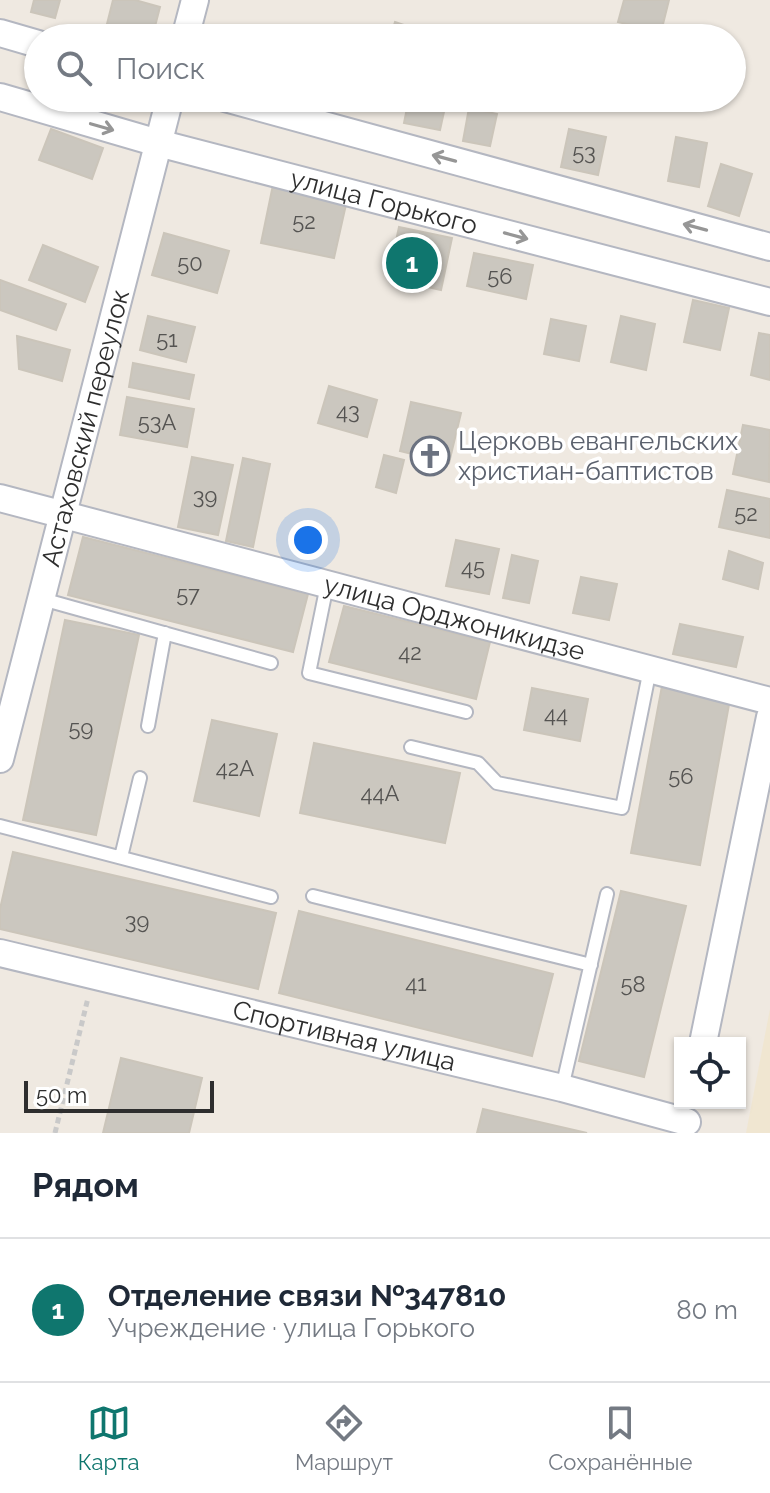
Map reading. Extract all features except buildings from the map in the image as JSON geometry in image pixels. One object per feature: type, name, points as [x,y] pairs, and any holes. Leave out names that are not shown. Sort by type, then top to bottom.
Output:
[{"type":"street","points":[[189,24],[195,0]]},
{"type":"street","points":[[0,33],[24,40]]},
{"type":"street","name":"улица Горького","points":[[0,97],[24,104]]},
{"type":"street","name":"улица Горького","points":[[52,112],[158,143],[770,302]]},
{"type":"street","name":"Астаховский переулок","points":[[0,759],[166,112]]},
{"type":"street","points":[[276,112],[770,247]]},
{"type":"street","name":"улица Орджоникидзе","points":[[0,498],[770,701]]},
{"type":"street","points":[[704,1037],[770,717]]},
{"type":"street","name":"Спортивная улица","points":[[0,953],[689,1119]]},
{"type":"lane","points":[[327,585],[309,673],[466,712]]},
{"type":"lane","points":[[42,599],[271,663]]},
{"type":"lane","points":[[148,726],[165,633]]},
{"type":"lane","points":[[411,747],[478,763],[497,783],[622,808],[650,669]]},
{"type":"lane","points":[[121,857],[140,778]]},
{"type":"lane","points":[[0,826],[271,897]]},
{"type":"lane","points":[[562,1088],[607,894]]},
{"type":"lane","points":[[313,896],[591,965]]},
{"type":"path","points":[[55,1133],[93,977]]},
{"type":"shaded area","points":[[770,1009],[770,1133],[746,1133]]},
{"type":"place","name":"Отделение связи №347810","points":[[412,263]]},
{"type":"place","name":"Церковь евангельских христиан-баптистов","points":[[430,456]]}]
